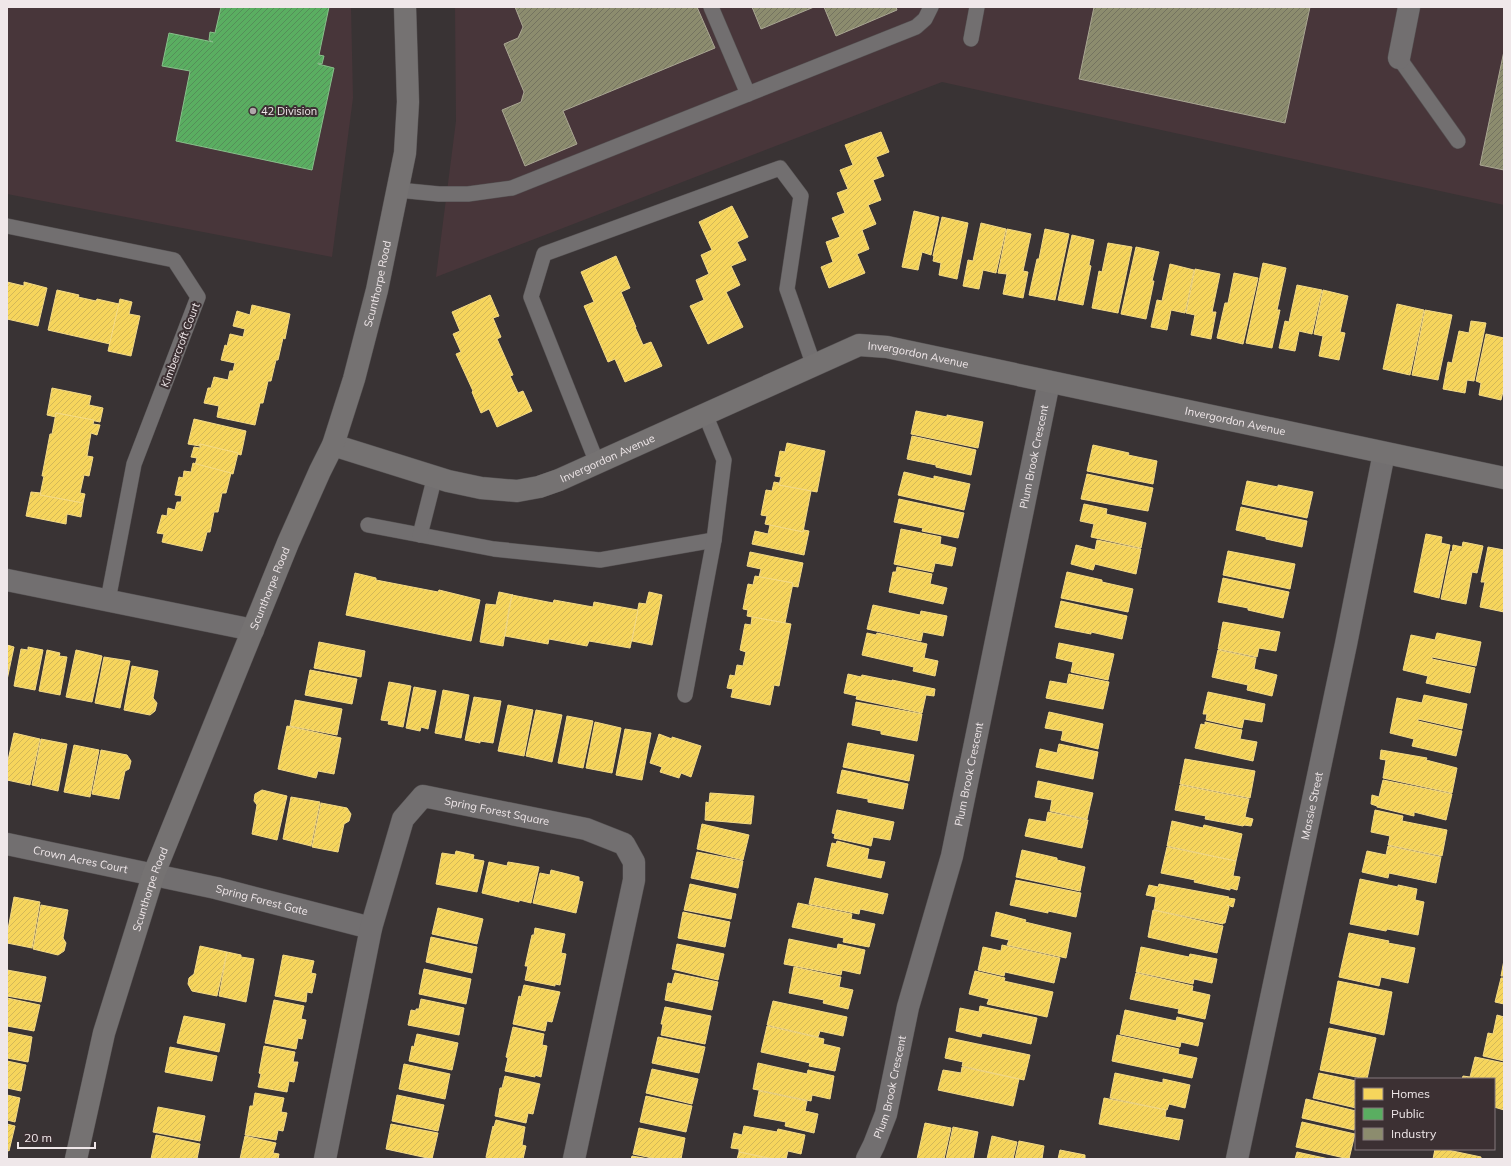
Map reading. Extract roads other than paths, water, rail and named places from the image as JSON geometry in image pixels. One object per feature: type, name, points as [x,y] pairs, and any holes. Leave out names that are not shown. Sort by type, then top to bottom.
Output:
[{"type":"street","name":"Scunthorpe Road","points":[[76,1159],[104,1033],[152,876],[301,512],[333,445],[350,392],[366,333],[405,153],[408,102],[405,7]]},
{"type":"street","points":[[1399,58],[1409,7]]},
{"type":"street","name":"Invergordon Avenue","points":[[333,445],[481,488],[517,491],[539,487],[559,480],[859,345],[887,347],[1504,478]]},
{"type":"street","name":"Plum Brook Crescent","points":[[867,1159],[886,1114],[908,1007],[952,856],[1049,382]]},
{"type":"street","name":"Massie Street","points":[[1237,1159],[1384,453]]},
{"type":"street","points":[[7,580],[253,630]]},
{"type":"street","name":"Spring Forest Square","points":[[325,1159],[371,928],[402,819],[423,796],[586,829],[624,844],[634,862],[634,880],[574,1159]]},
{"type":"street","name":"Crown Acres Court","points":[[7,844],[152,876]]},
{"type":"street","name":"Spring Forest Gate","points":[[152,876],[216,888],[371,928]]},
{"type":"lane","points":[[711,7],[748,94]]},
{"type":"lane","points":[[398,190],[439,194],[468,194],[512,188],[916,27],[926,19],[931,7]]},
{"type":"lane","points":[[971,40],[977,7]]},
{"type":"lane","points":[[1399,58],[1458,141]]},
{"type":"lane","points":[[597,463],[531,297],[544,254],[780,168],[801,196],[787,289],[814,366]]},
{"type":"lane","name":"Kimbercroft Court","points":[[7,226],[174,260],[198,297],[134,464],[108,600]]},
{"type":"lane","points":[[685,695],[714,540],[724,460],[705,414]]},
{"type":"lane","points":[[420,535],[436,476]]},
{"type":"lane","points":[[368,525],[494,549],[600,560],[714,540]]},
{"type":"place","name":"42 Division","points":[[253,111]]}]
